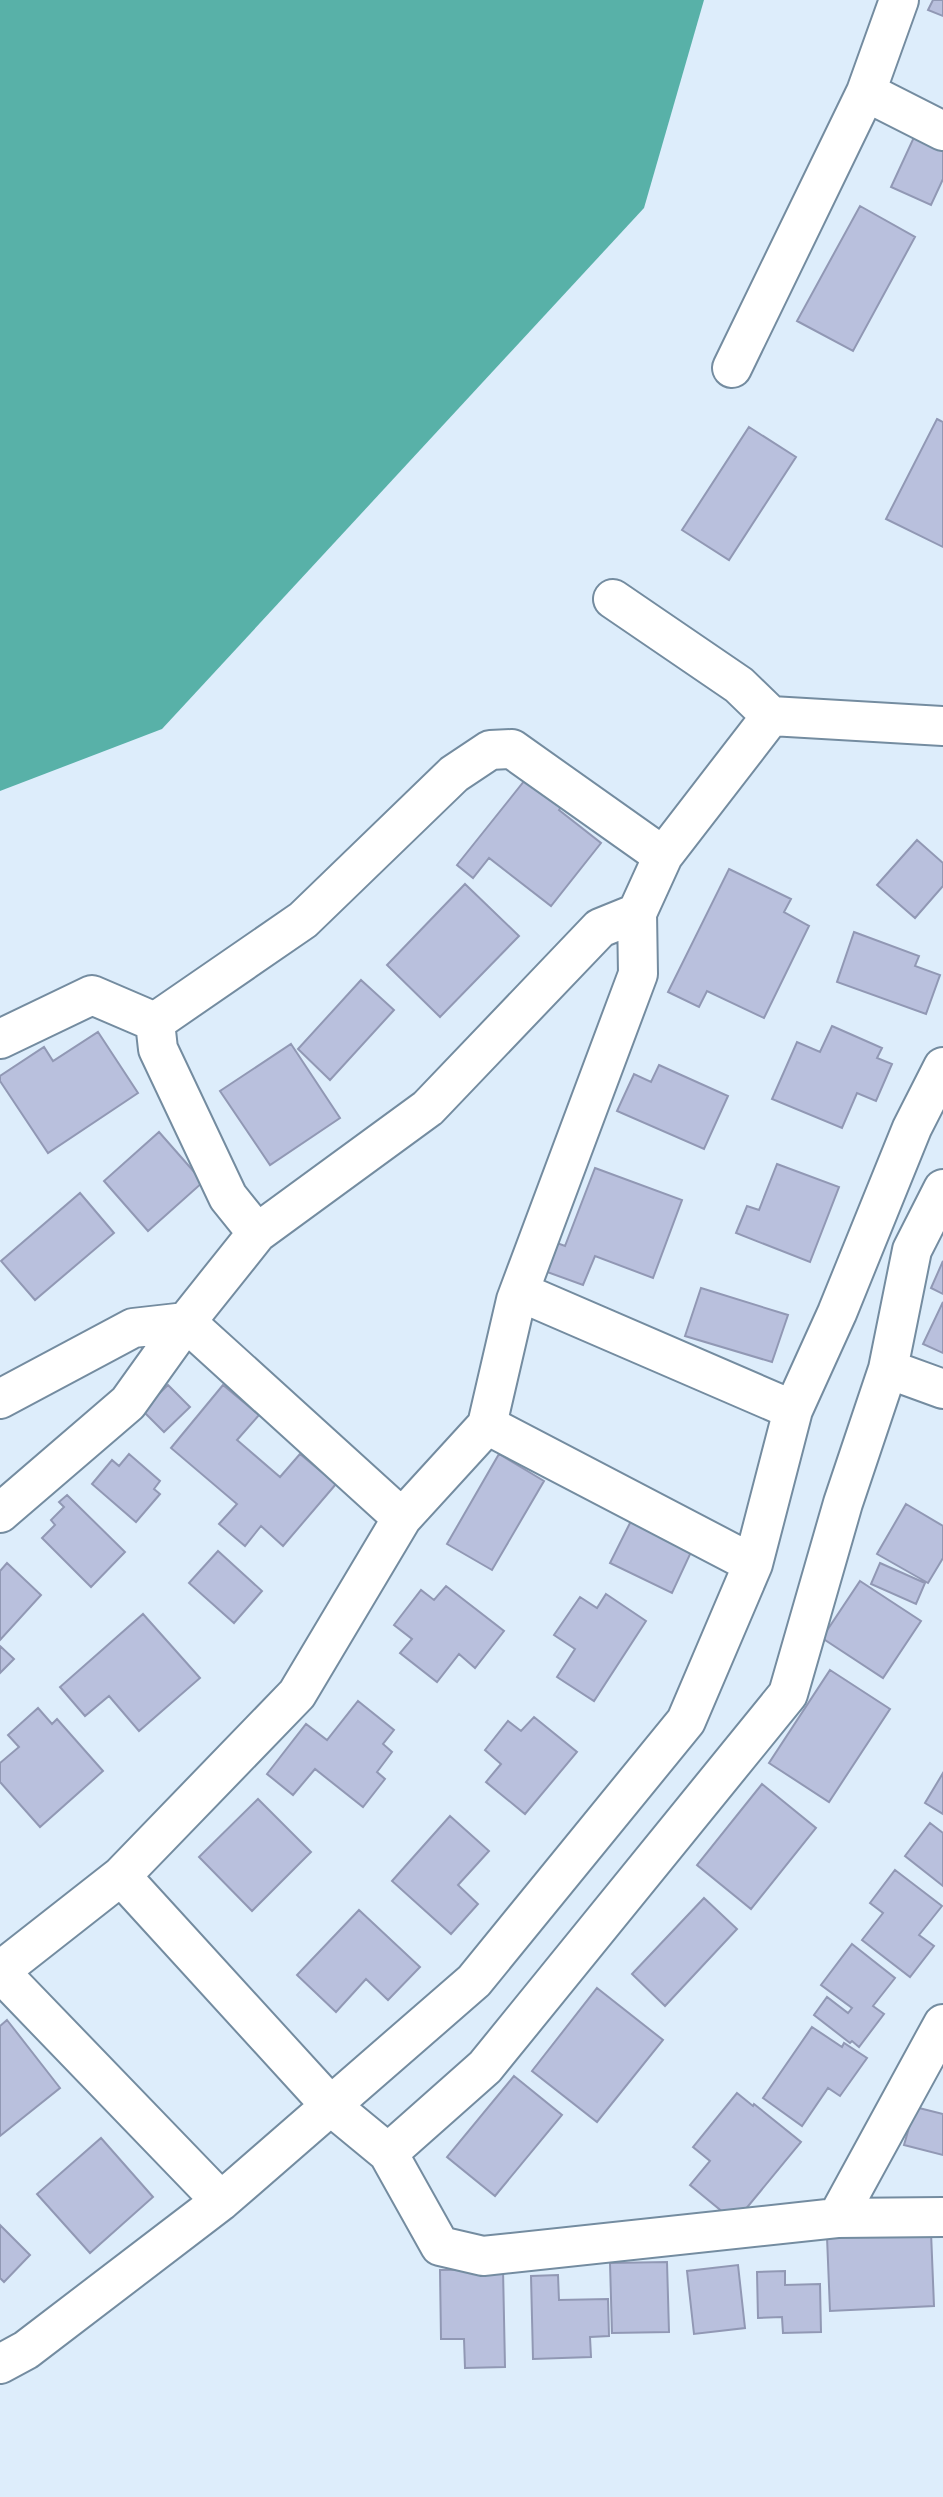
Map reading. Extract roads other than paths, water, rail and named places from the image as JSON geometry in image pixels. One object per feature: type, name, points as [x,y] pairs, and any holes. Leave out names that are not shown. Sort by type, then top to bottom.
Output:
[{"type":"street","points":[[732,368],[866,92],[899,0]]},
{"type":"street","points":[[866,92],[943,131]]},
{"type":"street","points":[[613,599],[739,685],[771,716],[943,726]]},
{"type":"street","points":[[221,2201],[0,1971],[121,1876],[297,1694],[402,1518],[486,1425],[520,1292],[638,974],[637,913],[663,856],[771,716]]},
{"type":"street","points":[[155,1022],[303,920],[454,774],[490,750],[512,749],[663,856]]},
{"type":"street","points":[[0,1513],[128,1403],[186,1322],[257,1233],[428,1108],[600,928],[637,913]]},
{"type":"street","points":[[0,1039],[92,995],[155,1022]]},
{"type":"street","points":[[155,1022],[158,1049],[228,1197],[257,1233]]},
{"type":"street","points":[[0,2364],[26,2350],[221,2201],[474,1981],[685,1721],[753,1564],[793,1410],[837,1313],[912,1128],[943,1067]]},
{"type":"street","points":[[388,2153],[485,2067],[788,1694],[843,1503],[888,1369],[912,1250],[943,1189]]},
{"type":"street","points":[[520,1292],[793,1410]]},
{"type":"street","points":[[0,1399],[133,1328],[186,1322],[402,1518]]},
{"type":"street","points":[[888,1369],[943,1389]]},
{"type":"street","points":[[486,1425],[753,1564]]},
{"type":"street","points":[[121,1876],[331,2106],[388,2153],[440,2246],[483,2256],[837,2218],[943,2217]]},
{"type":"street","points":[[837,2218],[943,2024]]}]
